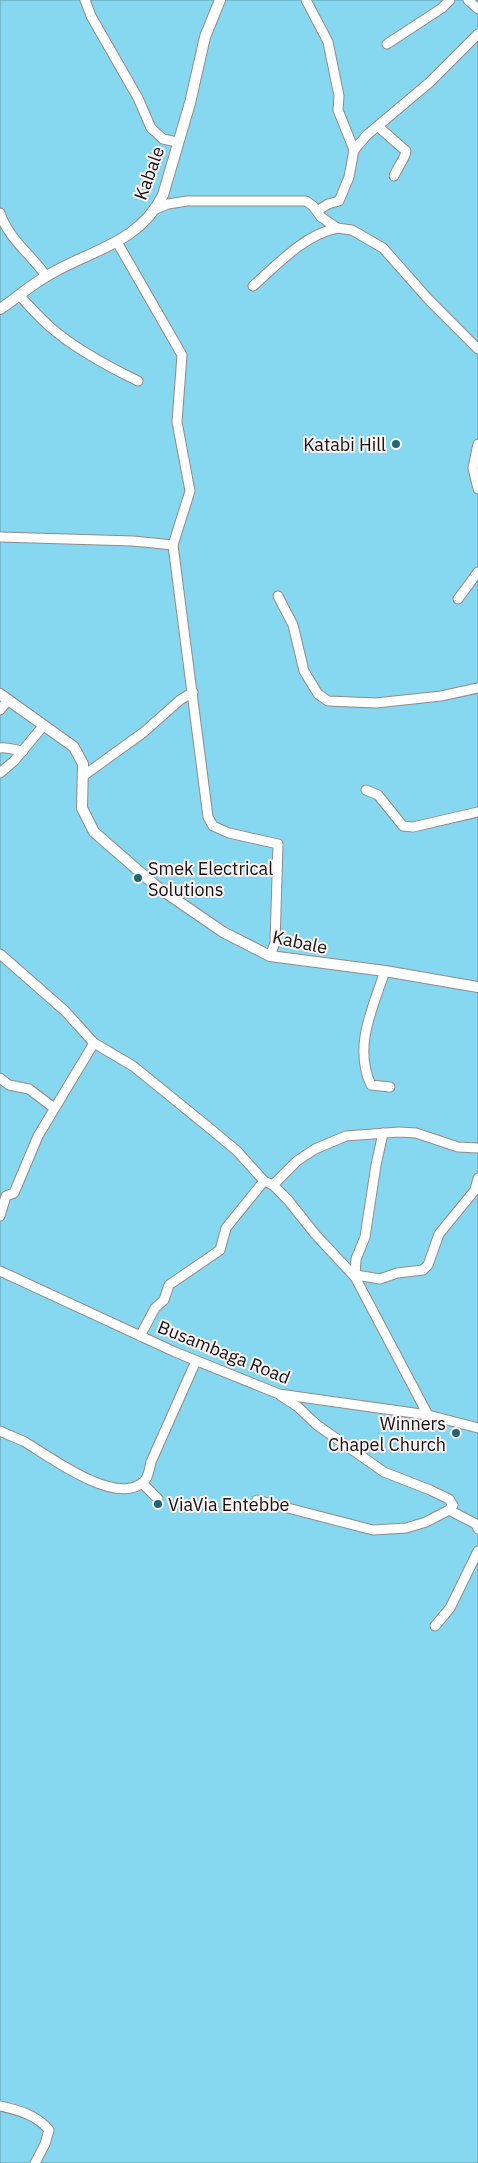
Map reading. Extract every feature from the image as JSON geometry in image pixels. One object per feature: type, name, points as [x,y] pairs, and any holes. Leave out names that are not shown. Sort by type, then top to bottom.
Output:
[{"type":"street","points":[[85,0],[91,16],[138,98],[151,128],[163,139],[177,142]]},
{"type":"street","name":"Kabale","points":[[0,309],[46,276],[117,242],[149,218],[156,209],[163,195],[190,103],[205,37],[220,0]]},
{"type":"street","points":[[306,0],[328,42],[339,96],[338,110],[354,150],[349,177],[339,201],[328,204],[317,211]]},
{"type":"street","points":[[387,44],[442,8],[450,0]]},
{"type":"street","points":[[468,0],[478,9]]},
{"type":"street","points":[[354,150],[379,125],[430,82],[478,34]]},
{"type":"street","points":[[379,125],[382,130],[406,151],[406,156],[398,166],[394,176]]},
{"type":"street","points":[[156,209],[168,204],[187,201],[306,201],[321,217],[338,228]]},
{"type":"street","points":[[0,214],[4,225],[13,239],[37,263],[46,276]]},
{"type":"street","points":[[253,286],[290,253],[324,231],[338,228],[352,230],[383,248],[429,300],[478,348]]},
{"type":"street","points":[[117,242],[182,355],[177,422],[190,491],[173,545],[179,608],[193,692],[208,817],[213,826],[229,833],[278,844],[275,943],[270,956]]},
{"type":"street","points":[[20,296],[49,326],[65,339],[104,364],[138,381]]},
{"type":"street","points":[[478,444],[473,468],[478,489]]},
{"type":"street","points":[[0,536],[133,541],[173,545]]},
{"type":"street","points":[[458,598],[478,572]]},
{"type":"street","points":[[278,596],[293,625],[304,671],[318,694],[328,701],[376,703],[441,696],[478,688]]},
{"type":"street","points":[[83,776],[128,744],[180,700],[193,692]]},
{"type":"street","points":[[0,710],[4,697]]},
{"type":"street","name":"Kabale","points":[[4,697],[74,748],[83,764],[82,808],[94,832],[118,854],[175,899],[223,932],[270,956],[385,971],[478,987]]},
{"type":"street","points":[[0,773],[14,761],[44,726]]},
{"type":"street","points":[[0,748],[7,747],[13,750],[23,750]]},
{"type":"street","points":[[366,790],[378,795],[403,826],[413,827],[478,812]]},
{"type":"street","points":[[0,954],[65,1010],[94,1043],[133,1066],[238,1151],[264,1181],[273,1185],[355,1276],[428,1415]]},
{"type":"street","points":[[385,971],[365,1032],[363,1052],[366,1076],[371,1085],[390,1087]]},
{"type":"street","points":[[0,1216],[6,1196],[14,1193],[38,1136],[94,1043]]},
{"type":"street","points":[[0,1078],[9,1085],[28,1089],[54,1108]]},
{"type":"street","points":[[355,1276],[356,1260],[365,1237],[383,1133]]},
{"type":"street","points":[[273,1185],[298,1161],[323,1145],[346,1136],[416,1133],[458,1147],[478,1148]]},
{"type":"street","points":[[355,1276],[380,1279],[397,1273],[423,1270],[428,1265],[434,1243],[439,1234],[475,1190],[478,1178]]},
{"type":"street","points":[[140,1336],[155,1308],[164,1300],[169,1286],[220,1250],[226,1228],[264,1181]]},
{"type":"street","name":"Busambaga Road","points":[[0,1271],[196,1361],[279,1394],[428,1415],[478,1428]]},
{"type":"street","points":[[0,1431],[23,1441],[59,1463],[110,1488],[127,1489],[142,1483],[148,1476],[151,1462],[196,1361]]},
{"type":"street","points":[[257,1500],[373,1530],[406,1528],[426,1522],[450,1510],[453,1505],[449,1499],[384,1472],[317,1425],[298,1407],[279,1394]]},
{"type":"street","points":[[142,1483],[158,1499]]},
{"type":"street","points":[[450,1510],[476,1524],[478,1530]]},
{"type":"street","points":[[435,1626],[450,1608],[478,1551]]},
{"type":"street","points":[[0,2106],[18,2110],[43,2122],[49,2130],[45,2144],[35,2163]]},
{"type":"water","points":[[0,0],[478,0],[478,2163],[0,2163]]},
{"type":"place","name":"Katabi Hill","points":[[396,444]]},
{"type":"place","name":"Smek Electrical Solutions","points":[[138,878]]},
{"type":"place","name":"Winners Chapel Church","points":[[456,1433]]},
{"type":"place","name":"ViaVia Entebbe","points":[[158,1504]]}]
